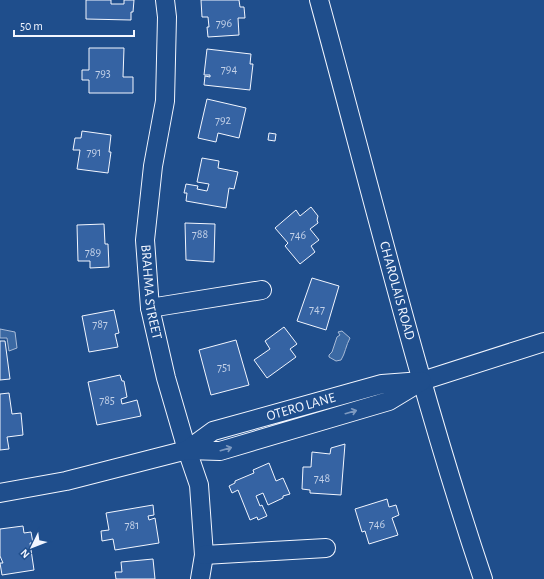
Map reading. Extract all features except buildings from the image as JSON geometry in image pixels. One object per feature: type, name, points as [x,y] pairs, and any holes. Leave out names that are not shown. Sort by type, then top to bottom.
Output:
[{"type":"street","name":"BRAHMA STREET","points":[[165,0],[167,17],[165,101],[153,166],[146,240],[150,308],[166,378],[199,485],[204,555],[200,579]]},
{"type":"street","name":"CHAROLAIS ROAD","points":[[319,0],[422,381],[456,498],[483,579]]},
{"type":"street","points":[[150,308],[262,290]]},
{"type":"street","name":"OTERO LANE","points":[[0,493],[66,481],[187,450],[220,451],[389,401],[422,381],[544,342]]},
{"type":"street","points":[[204,555],[326,548]]},
{"type":"water","points":[[0,329],[15,332],[17,348],[9,351],[7,338],[0,338]]},
{"type":"water","points":[[342,331],[350,338],[341,360],[336,361],[329,357],[329,355],[332,352],[337,337],[340,335],[338,332]]}]
